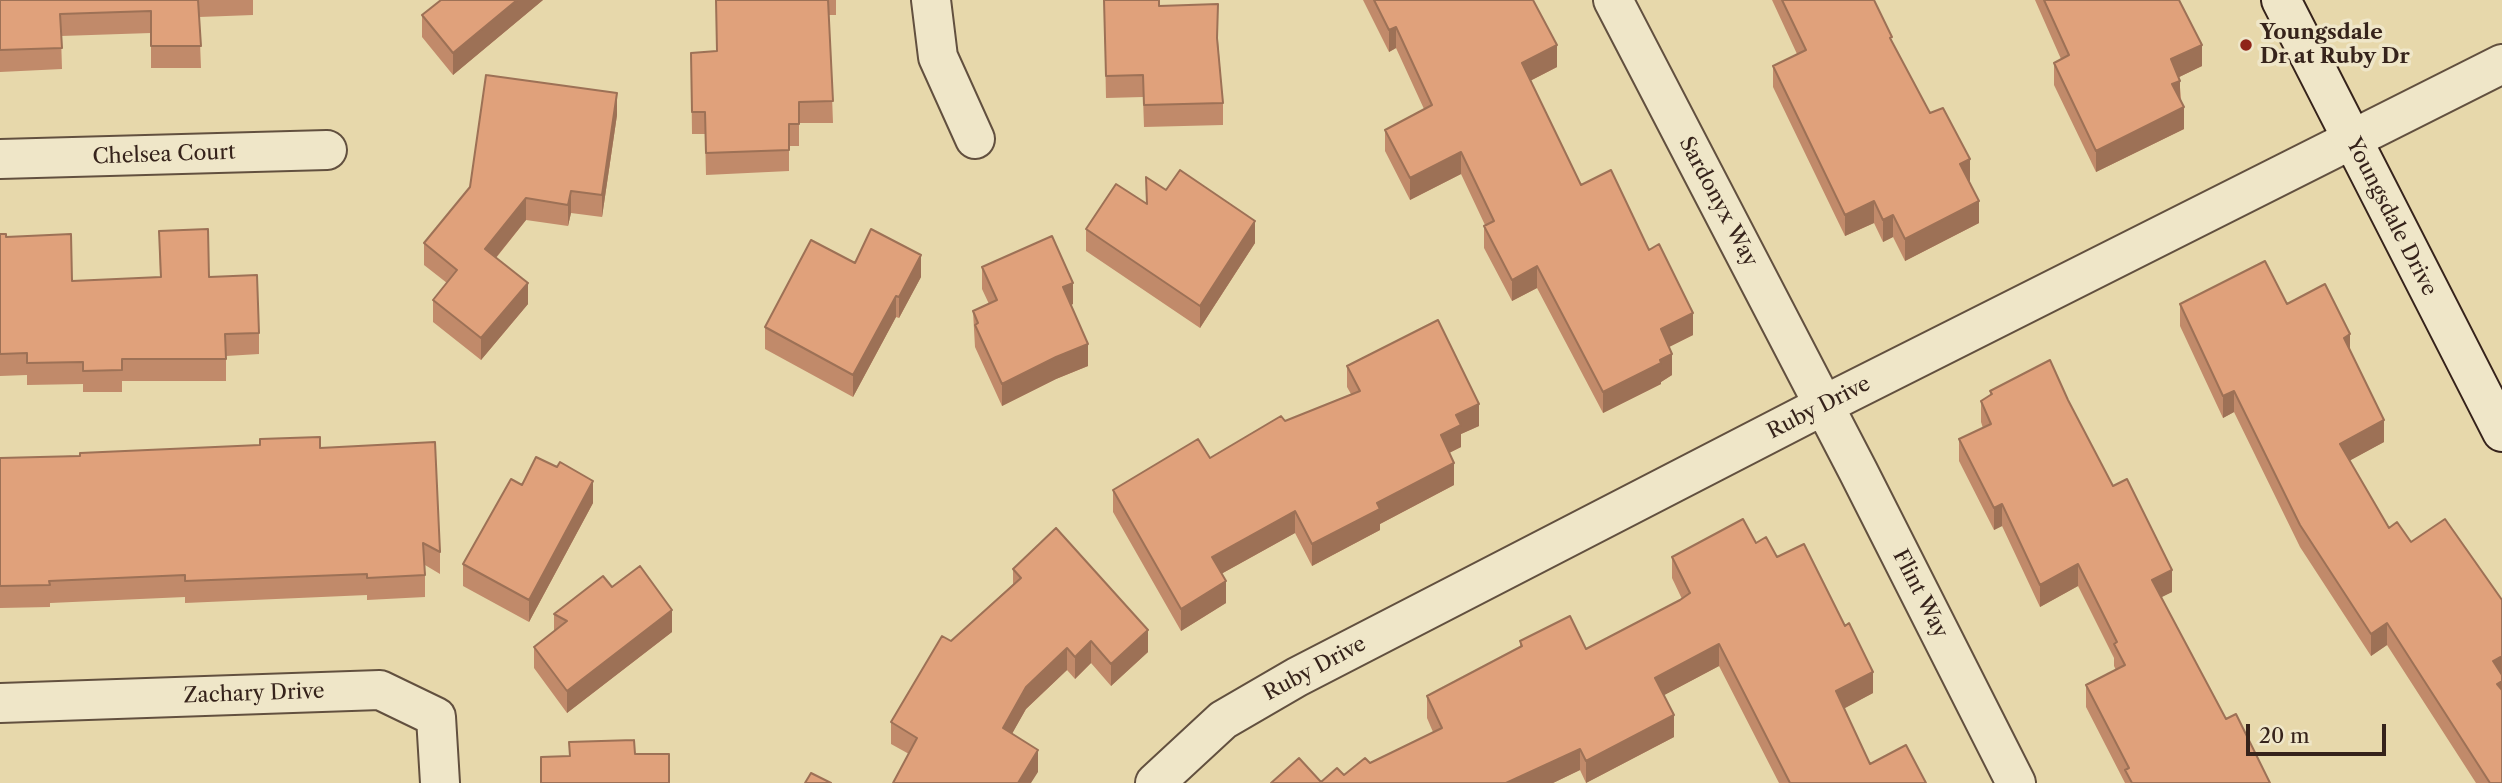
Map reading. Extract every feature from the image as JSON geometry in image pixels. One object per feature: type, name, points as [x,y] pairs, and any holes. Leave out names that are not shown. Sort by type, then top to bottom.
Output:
[{"type":"street","points":[[930,0],[938,57],[975,139]]},
{"type":"street","name":"Sardonyx Way","points":[[1613,0],[1824,405]]},
{"type":"street","name":"Youngsdale Drive","points":[[2281,0],[2502,432]]},
{"type":"street","name":"Ruby Drive","points":[[1155,783],[1223,720],[1297,677],[1824,405],[2502,64]]},
{"type":"street","name":"Chelsea Court","points":[[0,159],[327,150]]},
{"type":"street","name":"Flint Way","points":[[1824,405],[2017,783]]},
{"type":"street","name":"Zachary Drive","points":[[0,703],[380,690],[436,717],[440,783]]},
{"type":"building","points":[[0,0],[198,0],[201,46],[151,46],[151,11],[60,14],[62,48],[0,50]]},
{"type":"building","points":[[441,0],[517,0],[453,53],[422,15]]},
{"type":"building","points":[[716,0],[828,0],[833,101],[799,102],[799,124],[789,124],[789,150],[706,153],[705,112],[692,112],[691,53],[717,51]]},
{"type":"building","points":[[1104,0],[1159,0],[1159,6],[1218,4],[1217,38],[1223,103],[1144,105],[1143,75],[1106,76]]},
{"type":"building","points":[[1374,0],[1533,0],[1557,45],[1522,63],[1581,185],[1611,170],[1649,250],[1659,244],[1693,313],[1661,329],[1672,354],[1660,360],[1661,363],[1603,392],[1537,266],[1512,280],[1484,226],[1494,221],[1461,152],[1410,178],[1385,130],[1432,105],[1396,27],[1389,30]]},
{"type":"building","points":[[1782,0],[1874,0],[1892,37],[1890,38],[1930,113],[1943,108],[1970,159],[1960,164],[1979,201],[1905,239],[1893,215],[1883,220],[1874,201],[1845,215],[1773,66],[1806,50]]},
{"type":"building","points":[[2044,0],[2179,0],[2202,45],[2171,59],[2180,81],[2172,84],[2184,107],[2096,151],[2054,63],[2069,55]]},
{"type":"building","points":[[486,75],[617,93],[602,195],[571,191],[568,205],[526,198],[485,249],[528,283],[481,338],[433,300],[457,270],[424,243],[470,187]]},
{"type":"building","points":[[1180,170],[1255,221],[1200,306],[1086,229],[1116,184],[1147,204],[1146,177],[1166,190]]},
{"type":"building","points":[[208,229],[209,277],[257,275],[259,333],[225,334],[226,359],[122,359],[122,370],[83,371],[83,362],[27,363],[27,353],[0,354],[0,234],[6,234],[6,237],[71,234],[72,281],[161,277],[159,231]]},
{"type":"building","points":[[871,229],[921,255],[853,375],[765,327],[811,240],[855,263]]},
{"type":"building","points":[[1052,236],[1073,283],[1063,287],[1088,344],[1002,384],[975,325],[978,323],[973,311],[997,300],[982,267]]},
{"type":"building","points":[[2265,261],[2287,304],[2325,284],[2350,334],[2344,338],[2384,420],[2340,444],[2389,528],[2397,522],[2411,542],[2445,519],[2502,600],[2502,656],[2493,661],[2502,675],[2502,681],[2497,684],[2502,690],[2502,783],[2490,783],[2387,623],[2371,634],[2300,525],[2234,391],[2223,396],[2180,304]]},
{"type":"building","points":[[1438,320],[1479,404],[1456,415],[1461,425],[1441,435],[1454,463],[1377,503],[1380,509],[1312,544],[1295,511],[1212,557],[1226,581],[1181,609],[1113,490],[1198,439],[1210,458],[1281,416],[1285,421],[1360,391],[1347,366]]},
{"type":"building","points":[[2050,360],[2113,486],[2127,479],[2172,570],[2152,580],[2226,719],[2236,714],[2270,783],[2132,783],[2125,770],[2129,768],[2086,685],[2125,665],[2114,644],[2117,642],[2078,564],[2040,585],[2002,504],[1994,508],[1959,439],[1991,424],[1981,401],[1992,394],[1990,391]]},
{"type":"building","points":[[320,437],[320,448],[435,442],[440,552],[423,543],[425,575],[367,578],[367,574],[185,581],[185,575],[0,586],[0,458],[260,445],[260,439]]},
{"type":"building","points":[[536,457],[557,467],[560,462],[593,481],[529,600],[463,564],[511,479],[522,485]]},
{"type":"building","points":[[1743,519],[1756,543],[1766,537],[1777,557],[1804,544],[1845,626],[1849,623],[1873,672],[1836,691],[1870,764],[1906,745],[1926,783],[1790,783],[1719,644],[1655,678],[1674,715],[1586,761],[1580,749],[1506,783],[1271,783],[1299,758],[1321,782],[1337,768],[1344,775],[1365,758],[1370,763],[1442,728],[1427,696],[1522,646],[1520,641],[1570,616],[1586,649],[1680,600],[1690,593],[1672,557]]},
{"type":"building","points":[[1056,528],[1148,630],[1111,664],[1091,641],[1075,657],[1067,648],[1026,687],[1003,728],[1038,750],[1018,783],[893,783],[917,738],[891,722],[942,636],[951,641],[1021,578],[1013,569]]},
{"type":"building","points":[[640,566],[672,610],[567,691],[534,647],[567,621],[554,614],[603,576],[612,587]]},
{"type":"building","points":[[634,740],[635,754],[669,754],[669,783],[541,783],[541,757],[570,756],[569,742]]},
{"type":"building","points":[[811,773],[831,783],[805,783]]},
{"type":"place","name":"Youngsdale Dr at Ruby Dr","points":[[2246,45]]}]
